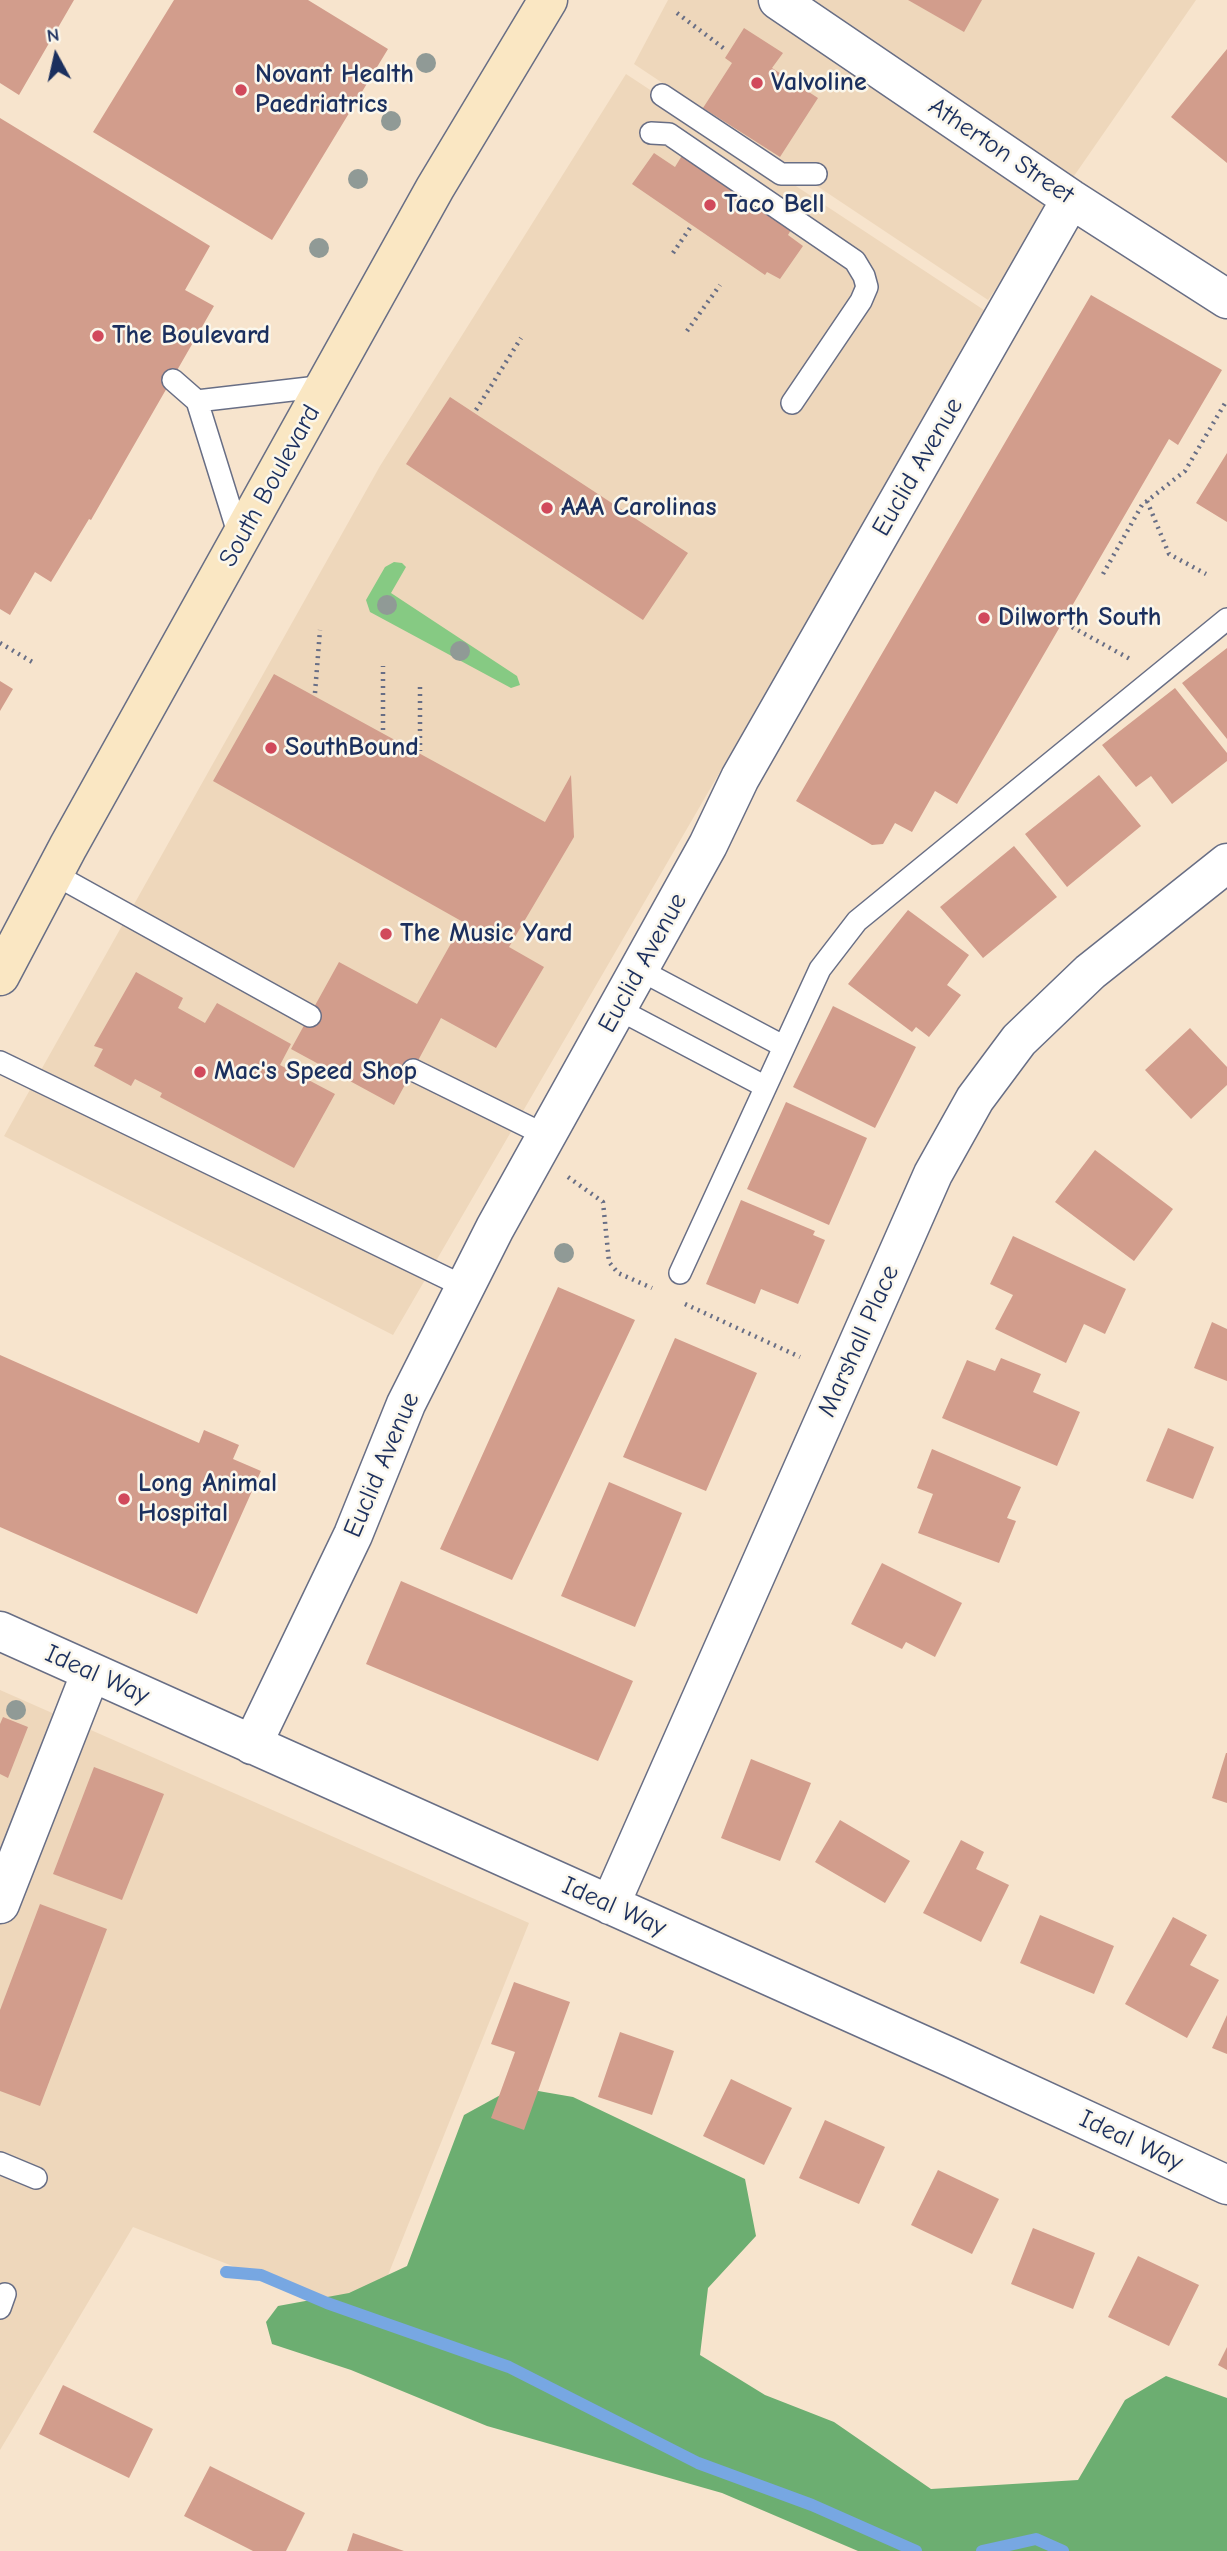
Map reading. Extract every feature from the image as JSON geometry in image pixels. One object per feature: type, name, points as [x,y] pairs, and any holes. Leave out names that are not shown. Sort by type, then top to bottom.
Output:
[{"type":"main road","name":"South Boulevard","points":[[0,976],[435,188],[548,0]]},
{"type":"street","name":"Atherton Street","points":[[778,0],[1071,199],[1227,299]]},
{"type":"street","name":"Euclid Avenue","points":[[253,1745],[353,1535],[406,1404],[545,1135],[640,970],[708,845],[740,778],[1071,199]]},
{"type":"street","name":"Marshall Place","points":[[610,1905],[933,1174],[975,1099],[1019,1040],[1090,972],[1227,863]]},
{"type":"street","name":"Ideal Way","points":[[0,1631],[1227,2185]]},
{"type":"street","points":[[0,1904],[91,1672]]},
{"type":"lane","points":[[662,95],[781,174],[816,174]]},
{"type":"lane","points":[[652,133],[669,134],[680,141],[855,261],[864,276],[867,287],[861,301],[792,403]]},
{"type":"lane","points":[[173,380],[197,401],[240,539]]},
{"type":"lane","points":[[197,401],[326,386]]},
{"type":"lane","points":[[680,1273],[820,969],[857,921],[1227,620]]},
{"type":"lane","points":[[54,874],[310,1016]]},
{"type":"lane","points":[[640,970],[783,1046]]},
{"type":"lane","points":[[618,1009],[764,1086]]},
{"type":"lane","points":[[0,1062],[465,1287]]},
{"type":"lane","points":[[413,1070],[545,1135]]},
{"type":"lane","points":[[0,2163],[36,2178]]},
{"type":"path","points":[[677,13],[726,50]]},
{"type":"path","points":[[673,253],[692,225]]},
{"type":"path","points":[[687,331],[720,285]]},
{"type":"path","points":[[476,410],[521,338]]},
{"type":"path","points":[[1103,574],[1147,501],[1185,471],[1227,400]]},
{"type":"path","points":[[1147,501],[1169,554],[1206,574]]},
{"type":"path","points":[[1072,627],[1158,675]]},
{"type":"path","points":[[315,693],[320,630]]},
{"type":"path","points":[[0,643],[34,663]]},
{"type":"path","points":[[383,666],[383,730]]},
{"type":"path","points":[[420,687],[420,751]]},
{"type":"shaded area","points":[[668,0],[1196,0],[988,300],[634,64]]},
{"type":"shaded area","points":[[626,74],[987,312],[393,1335],[4,1136],[380,466]]},
{"type":"shaded area","points":[[0,1690],[529,1923],[370,2320],[133,2227],[0,2450]]},
{"type":"green space","points":[[394,562],[402,563],[406,567],[391,593],[517,676],[520,685],[511,688],[370,612],[366,600],[385,567]]},
{"type":"green space","points":[[515,2087],[573,2097],[745,2179],[756,2236],[708,2288],[700,2355],[765,2395],[834,2422],[931,2489],[1078,2480],[1125,2400],[1166,2376],[1227,2398],[1227,2551],[858,2551],[722,2493],[487,2426],[351,2370],[272,2344],[266,2322],[278,2306],[349,2293],[407,2266],[464,2115]]},
{"type":"building","points":[[0,0],[74,0],[19,95],[0,83]]},
{"type":"building","name":"Novant Health Paedriatrics","points":[[174,0],[308,0],[388,49],[272,240],[93,132]]},
{"type":"building","points":[[908,0],[982,0],[964,32]]},
{"type":"building","name":"Valvoline","points":[[744,28],[783,53],[772,68],[818,98],[780,157],[703,108],[732,63],[725,58]]},
{"type":"building","points":[[1227,49],[1227,163],[1171,117]]},
{"type":"building","name":"The Boulevard","points":[[0,118],[210,246],[185,290],[214,306],[91,520],[89,519],[51,582],[35,572],[10,615],[0,609]]},
{"type":"building","name":"Taco Bell","points":[[654,153],[675,167],[683,154],[792,228],[788,235],[803,246],[780,279],[767,272],[765,275],[632,184]]},
{"type":"building","name":"Dilworth South","points":[[1091,295],[1222,370],[1178,445],[1169,439],[957,804],[935,791],[912,832],[895,823],[883,844],[872,845],[796,801]]},
{"type":"building","name":"AAA Carolinas","points":[[450,397],[688,553],[643,620],[406,464]]},
{"type":"building","points":[[1227,453],[1227,522],[1196,503]]},
{"type":"building","points":[[1227,648],[1227,739],[1182,683]]},
{"type":"building","points":[[274,674],[545,822],[571,775],[574,837],[509,947],[544,967],[496,1048],[441,1018],[394,1105],[291,1049],[339,962],[417,1004],[463,922],[213,781]]},
{"type":"building","points":[[0,681],[13,689],[0,711]]},
{"type":"building","points":[[1175,688],[1227,753],[1227,761],[1172,804],[1151,776],[1136,787],[1102,745]]},
{"type":"building","points":[[1099,775],[1141,826],[1067,887],[1025,834]]},
{"type":"building","points":[[1014,846],[1057,897],[983,958],[940,907]]},
{"type":"building","points":[[908,910],[969,955],[947,985],[961,995],[929,1037],[916,1027],[912,1032],[848,984]]},
{"type":"building","name":"Mac's Speed Shop","points":[[136,972],[183,998],[178,1008],[205,1023],[217,1003],[291,1044],[280,1065],[335,1094],[294,1168],[160,1097],[162,1093],[135,1079],[131,1086],[94,1066],[103,1049],[94,1046]]},
{"type":"building","points":[[833,1006],[916,1047],[875,1128],[793,1087]]},
{"type":"building","points":[[1190,1028],[1227,1067],[1227,1085],[1191,1119],[1145,1070]]},
{"type":"building","points":[[786,1102],[867,1138],[829,1225],[747,1189]]},
{"type":"building","points":[[1095,1150],[1173,1209],[1134,1261],[1055,1202]]},
{"type":"building","points":[[741,1200],[815,1231],[813,1235],[825,1240],[798,1304],[761,1289],[755,1304],[706,1284]]},
{"type":"building","points":[[1013,1236],[1126,1289],[1105,1334],[1084,1324],[1066,1363],[995,1329],[1013,1295],[990,1284]]},
{"type":"building","points":[[558,1287],[635,1320],[512,1580],[440,1549]]},
{"type":"building","points":[[1212,1322],[1227,1329],[1227,1381],[1194,1368]]},
{"type":"building","points":[[675,1338],[757,1373],[706,1491],[623,1457]]},
{"type":"building","name":"Long Animal Hospital","points":[[0,1355],[199,1443],[204,1430],[239,1445],[233,1459],[261,1471],[197,1614],[0,1527]]},
{"type":"building","points":[[1001,1358],[1041,1374],[1033,1392],[1080,1412],[1057,1466],[942,1418],[967,1360],[995,1371]]},
{"type":"building","points":[[1168,1428],[1214,1447],[1193,1499],[1146,1481]]},
{"type":"building","points":[[932,1449],[1021,1487],[1007,1518],[1016,1521],[999,1563],[918,1533],[933,1494],[917,1488]]},
{"type":"building","points":[[609,1482],[682,1513],[635,1627],[561,1596]]},
{"type":"building","points":[[882,1563],[962,1603],[935,1657],[906,1642],[902,1649],[851,1624]]},
{"type":"building","points":[[401,1581],[633,1681],[598,1761],[366,1664]]},
{"type":"building","points":[[3,1717],[28,1727],[8,1778],[0,1774],[0,1724]]},
{"type":"building","points":[[1227,1753],[1227,1803],[1212,1798]]},
{"type":"building","points":[[751,1759],[811,1783],[780,1861],[721,1838]]},
{"type":"building","points":[[94,1767],[164,1794],[122,1900],[53,1874]]},
{"type":"building","points":[[840,1820],[910,1861],[885,1903],[815,1862]]},
{"type":"building","points":[[961,1840],[984,1852],[976,1869],[1009,1885],[981,1942],[923,1913]]},
{"type":"building","points":[[40,1904],[107,1929],[40,2106],[0,2091],[0,2010]]},
{"type":"building","points":[[1040,1915],[1114,1946],[1094,1994],[1020,1963]]},
{"type":"building","points":[[1173,1917],[1207,1935],[1190,1965],[1219,1980],[1187,2038],[1125,2004]]},
{"type":"building","points":[[514,1982],[570,2002],[524,2130],[491,2118],[515,2052],[491,2044]]},
{"type":"building","points":[[1227,2015],[1227,2054],[1212,2048]]},
{"type":"building","points":[[620,2032],[674,2051],[652,2115],[598,2097]]},
{"type":"building","points":[[731,2079],[792,2108],[764,2165],[703,2136]]},
{"type":"building","points":[[825,2120],[885,2147],[859,2204],[799,2178]]},
{"type":"building","points":[[938,2170],[999,2199],[972,2254],[911,2225]]},
{"type":"building","points":[[1033,2228],[1095,2253],[1073,2309],[1011,2284]]},
{"type":"building","points":[[1138,2256],[1199,2285],[1169,2346],[1108,2317]]},
{"type":"building","points":[[1227,2347],[1227,2370],[1218,2365]]},
{"type":"building","points":[[63,2385],[153,2429],[129,2478],[39,2434]]},
{"type":"building","points":[[210,2466],[305,2513],[286,2551],[253,2551],[184,2516]]},
{"type":"building","points":[[353,2533],[404,2551],[347,2551]]},
{"type":"waterway","points":[[226,2272],[261,2275],[327,2303],[509,2367],[698,2463],[812,2505],[916,2551]]},
{"type":"waterway","points":[[982,2551],[1036,2539],[1063,2551]]},
{"type":"place","name":"Valvoline","points":[[757,83]]},
{"type":"place","name":"Novant Health Paedriatrics","points":[[241,90]]},
{"type":"place","name":"Taco Bell","points":[[710,205]]},
{"type":"place","name":"The Boulevard","points":[[98,336]]},
{"type":"place","name":"AAA Carolinas","points":[[547,508]]},
{"type":"place","name":"Dilworth South","points":[[984,618]]},
{"type":"place","name":"SouthBound","points":[[271,748]]},
{"type":"place","name":"The Music Yard","points":[[386,934]]},
{"type":"place","name":"Mac's Speed Shop","points":[[200,1072]]},
{"type":"place","name":"Long Animal Hospital","points":[[124,1499]]}]
